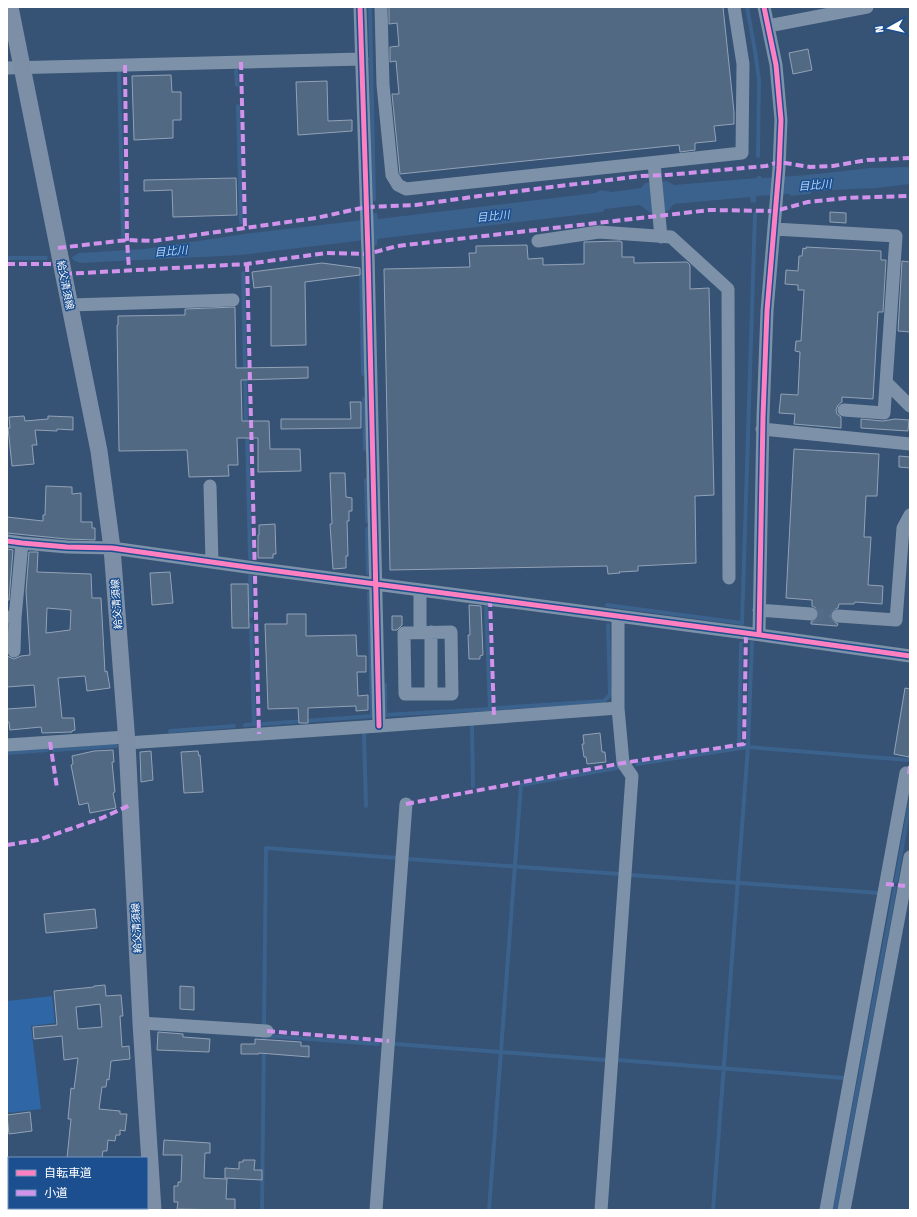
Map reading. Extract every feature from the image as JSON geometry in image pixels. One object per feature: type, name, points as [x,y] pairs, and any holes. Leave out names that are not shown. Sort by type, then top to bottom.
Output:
[{"type":"main road","name":"給父清須線","points":[[10,7],[15,68],[70,305],[99,451],[112,548],[126,740],[153,1210]]},
{"type":"street","points":[[360,7],[379,726]]},
{"type":"street","points":[[381,7],[384,100],[392,176],[398,185],[406,189],[742,153],[743,64],[734,7]]},
{"type":"street","points":[[758,634],[762,429],[767,311],[779,168],[781,120],[776,65],[764,7]]},
{"type":"street","points":[[768,26],[867,7]]},
{"type":"street","points":[[15,68],[362,59]]},
{"type":"street","points":[[654,162],[661,237]]},
{"type":"street","points":[[774,229],[896,236],[884,413],[844,410]]},
{"type":"street","points":[[538,241],[599,232],[671,237],[728,289],[729,578]]},
{"type":"street","points":[[70,305],[233,300]]},
{"type":"street","points":[[886,382],[910,406]]},
{"type":"street","points":[[762,429],[910,444]]},
{"type":"street","points":[[210,486],[212,562]]},
{"type":"street","points":[[838,616],[896,620],[903,528],[910,515]]},
{"type":"street","points":[[7,541],[67,547],[112,548],[758,634],[910,656]]},
{"type":"street","points":[[14,651],[11,618],[22,543]]},
{"type":"street","points":[[420,590],[432,694]]},
{"type":"street","points":[[759,610],[811,614]]},
{"type":"street","points":[[601,1210],[632,776],[623,763],[618,708],[618,616]]},
{"type":"street","points":[[426,632],[451,632],[452,694],[405,694],[404,633],[426,632]]},
{"type":"street","points":[[7,745],[379,726],[618,708]]},
{"type":"street","points":[[826,1210],[906,773],[910,774]]},
{"type":"street","points":[[376,1210],[406,804]]},
{"type":"street","points":[[844,1210],[907,886],[910,857]]},
{"type":"street","points":[[141,1022],[267,1031]]},
{"type":"shaded area","points":[[52,996],[55,1023],[31,1026],[41,1109],[7,1113],[7,1001]]},
{"type":"water","points":[[910,167],[910,184],[877,188],[811,191],[811,194],[790,196],[790,194],[756,196],[756,202],[751,203],[750,197],[674,204],[668,211],[650,213],[640,205],[605,209],[603,212],[377,239],[377,245],[373,245],[373,239],[242,255],[80,263],[73,260],[72,257],[79,253],[144,249],[251,233],[373,219],[373,213],[377,213],[378,219],[595,193],[601,190],[611,192],[641,188],[645,183],[667,181],[674,185],[757,178],[757,176],[761,176],[762,178],[808,175],[869,168]]},
{"type":"building","points":[[389,7],[723,7],[734,124],[714,126],[716,141],[695,143],[695,150],[680,152],[679,145],[400,174],[392,94],[399,94],[396,61],[390,62],[390,47],[399,46],[397,23],[389,24]]},
{"type":"building","points":[[808,49],[812,70],[793,74],[789,53]]},
{"type":"building","points":[[171,75],[172,92],[181,92],[181,120],[173,120],[173,138],[134,140],[132,76]]},
{"type":"building","points":[[327,81],[328,121],[352,120],[352,131],[298,135],[296,82]]},
{"type":"building","points":[[236,178],[237,215],[173,217],[172,190],[144,191],[144,180]]},
{"type":"building","points":[[830,212],[846,213],[846,223],[830,222]]},
{"type":"building","points":[[584,242],[622,242],[622,257],[634,257],[634,263],[687,262],[690,265],[690,289],[709,288],[714,495],[695,496],[696,563],[638,566],[638,571],[608,574],[607,566],[390,570],[384,269],[470,267],[469,253],[476,253],[476,246],[527,245],[528,259],[543,258],[543,265],[584,264]]},
{"type":"building","points":[[806,247],[881,251],[881,260],[886,260],[883,312],[878,312],[873,399],[842,397],[842,402],[838,405],[836,410],[837,414],[841,417],[841,428],[794,424],[795,414],[779,413],[781,394],[798,395],[800,352],[795,351],[796,341],[801,341],[804,290],[798,290],[798,285],[785,284],[786,270],[798,271],[799,256],[802,256],[803,248],[806,249]]},
{"type":"building","points":[[902,261],[910,262],[910,332],[898,331]]},
{"type":"building","points":[[322,263],[360,268],[360,275],[305,282],[306,345],[271,346],[271,286],[254,288],[252,272]]},
{"type":"building","points":[[235,307],[236,368],[308,367],[308,378],[241,380],[242,421],[269,421],[270,449],[300,449],[301,471],[258,472],[258,438],[237,438],[238,465],[228,465],[229,476],[189,477],[187,450],[119,451],[118,316],[185,315],[185,309]]},
{"type":"building","points":[[350,402],[361,402],[361,428],[281,429],[281,419],[351,419]]},
{"type":"building","points":[[24,416],[25,421],[48,419],[48,416],[73,417],[73,430],[35,430],[37,445],[32,445],[34,464],[12,466],[8,428],[10,428],[9,417]]},
{"type":"building","points":[[861,419],[883,421],[895,419],[909,420],[908,431],[861,428]]},
{"type":"building","points":[[794,449],[879,454],[877,496],[866,496],[864,537],[871,537],[868,585],[883,586],[882,604],[855,602],[854,604],[839,604],[838,608],[832,611],[830,616],[831,620],[838,624],[837,626],[811,624],[811,622],[817,619],[819,614],[816,608],[812,606],[812,600],[786,598]]},
{"type":"building","points":[[899,456],[910,457],[910,468],[899,467]]},
{"type":"building","points":[[330,473],[345,473],[346,497],[352,498],[352,511],[349,511],[349,521],[347,521],[348,556],[346,556],[346,568],[333,569],[330,524],[332,524]]},
{"type":"building","points":[[46,486],[72,487],[72,494],[81,493],[81,522],[92,522],[92,528],[95,528],[95,540],[67,539],[7,533],[7,517],[43,521],[43,515],[45,515]]},
{"type":"building","points":[[275,524],[276,554],[273,554],[273,558],[258,558],[259,525]]},
{"type":"building","points":[[7,549],[13,550],[9,600],[7,600]]},
{"type":"building","points":[[29,552],[38,552],[37,572],[91,574],[92,598],[101,598],[105,672],[107,671],[110,688],[87,691],[85,676],[58,678],[62,718],[74,718],[75,730],[72,732],[42,733],[41,727],[10,730],[9,722],[7,722],[7,709],[36,707],[34,685],[7,687],[7,656],[14,659],[21,656],[30,655],[26,591]],"holes":[[[47,608],[71,610],[70,630],[46,633]]]},
{"type":"building","points":[[170,572],[173,603],[152,605],[150,573]]},
{"type":"building","points":[[231,584],[248,584],[249,628],[232,628]]},
{"type":"building","points":[[469,605],[481,606],[483,655],[480,656],[480,659],[469,659]]},
{"type":"building","points":[[287,614],[306,614],[306,636],[356,635],[357,656],[366,656],[366,672],[357,672],[358,696],[368,695],[368,710],[356,711],[356,706],[308,708],[308,723],[299,723],[298,708],[268,709],[265,624],[287,624]]},
{"type":"building","points":[[392,616],[402,616],[402,625],[397,630],[392,630]]},
{"type":"building","points":[[905,688],[910,689],[909,757],[894,754]]},
{"type":"building","points":[[600,733],[602,752],[605,752],[606,762],[587,764],[586,757],[584,757],[582,744],[584,744],[583,735]]},
{"type":"building","points":[[113,750],[114,762],[112,762],[115,792],[113,793],[116,808],[90,813],[88,803],[79,805],[71,765],[73,764],[72,756],[94,751]]},
{"type":"building","points":[[151,751],[153,780],[141,782],[140,752]]},
{"type":"building","points":[[198,751],[199,756],[200,755],[203,792],[184,793],[181,752]]},
{"type":"building","points":[[95,909],[97,928],[46,933],[44,914]]},
{"type":"building","points":[[105,985],[106,996],[121,995],[123,1016],[120,1016],[122,1047],[129,1046],[130,1059],[111,1061],[109,1080],[107,1079],[106,1087],[102,1087],[99,1109],[120,1111],[120,1114],[127,1114],[125,1131],[120,1130],[120,1135],[116,1135],[115,1141],[108,1140],[107,1151],[103,1151],[102,1157],[67,1157],[71,1119],[68,1119],[71,1088],[74,1089],[78,1058],[64,1060],[62,1036],[34,1039],[33,1027],[57,1025],[54,991]],"holes":[[[100,1004],[102,1027],[78,1029],[76,1007]]]},
{"type":"building","points":[[180,986],[194,987],[194,1010],[180,1009]]},
{"type":"building","points":[[158,1032],[183,1034],[183,1037],[210,1039],[209,1052],[157,1050]]},
{"type":"building","points":[[255,1039],[301,1042],[301,1046],[309,1046],[309,1057],[259,1053],[241,1054],[241,1044],[255,1044]]},
{"type":"building","points":[[30,1112],[32,1131],[9,1134],[7,1115]]},
{"type":"building","points":[[164,1140],[210,1143],[210,1153],[205,1153],[204,1178],[227,1179],[226,1199],[235,1199],[235,1210],[177,1209],[178,1202],[174,1202],[174,1186],[178,1186],[178,1182],[181,1182],[182,1155],[163,1155]]},
{"type":"building","points":[[243,1160],[255,1160],[254,1170],[262,1170],[262,1180],[225,1178],[225,1168],[239,1169],[239,1162],[243,1162]]},
{"type":"waterway","points":[[370,7],[374,199]]},
{"type":"waterway","points":[[747,7],[759,80],[758,156]]},
{"type":"waterway","points":[[236,71],[237,85]]},
{"type":"waterway","points":[[119,72],[123,236]]},
{"type":"waterway","points":[[238,106],[241,222]]},
{"type":"waterway","points":[[742,624],[755,214]]},
{"type":"waterway","name":"目比川","points":[[7,258],[46,258]]},
{"type":"waterway","points":[[361,272],[363,374]]},
{"type":"waterway","points":[[243,273],[246,425]]},
{"type":"waterway","points":[[364,399],[365,449]]},
{"type":"waterway","points":[[247,434],[250,558]]},
{"type":"waterway","points":[[366,480],[367,521]]},
{"type":"waterway","points":[[367,529],[368,573]]},
{"type":"waterway","points":[[250,576],[251,616]]},
{"type":"waterway","points":[[369,593],[372,716]]},
{"type":"waterway","points":[[607,605],[742,623]]},
{"type":"waterway","points":[[385,685],[385,715],[490,709],[486,607]]},
{"type":"waterway","points":[[251,625],[254,724]]},
{"type":"waterway","points":[[497,708],[604,701],[610,695],[608,625]]},
{"type":"waterway","points":[[739,741],[741,643]]},
{"type":"waterway","points":[[748,747],[752,643]]},
{"type":"waterway","points":[[263,724],[373,716]]},
{"type":"waterway","points":[[245,725],[255,724]]},
{"type":"waterway","points":[[170,731],[234,726]]},
{"type":"waterway","points":[[472,726],[473,786]]},
{"type":"waterway","points":[[364,734],[366,806]]},
{"type":"waterway","points":[[54,750],[116,746]]},
{"type":"waterway","points":[[637,764],[748,747],[908,760]]},
{"type":"waterway","points":[[713,1210],[748,747]]},
{"type":"waterway","points":[[7,753],[47,750]]},
{"type":"waterway","points":[[489,1210],[521,785],[617,768]]},
{"type":"waterway","points":[[896,881],[910,803]]},
{"type":"waterway","points":[[264,1027],[266,848],[398,858]]},
{"type":"waterway","points":[[408,859],[620,874]]},
{"type":"waterway","points":[[631,875],[879,893]]},
{"type":"waterway","points":[[835,1210],[895,888]]},
{"type":"waterway","points":[[262,1210],[264,1036]]},
{"type":"waterway","points":[[267,1036],[378,1044]]},
{"type":"waterway","points":[[395,1044],[606,1060]]},
{"type":"waterway","points":[[618,1060],[844,1078]]},
{"type":"waterway","points":[[124,1209],[130,1210]]},
{"type":"tunnel","points":[[811,614],[838,616]]},
{"type":"marked path","points":[[241,62],[245,228]]},
{"type":"marked path","points":[[125,65],[127,240],[129,270]]},
{"type":"marked path","points":[[58,248],[127,240],[153,241],[316,218],[366,207],[416,205],[641,176],[766,166],[779,162],[810,167],[833,166],[867,160],[910,158]]},
{"type":"marked path","points":[[64,274],[247,264],[326,253],[368,254],[397,246],[710,210],[775,211],[808,202],[846,198],[910,196]]},
{"type":"marked path","points":[[7,264],[61,264]]},
{"type":"marked path","points":[[247,264],[259,734]]},
{"type":"marked path","points":[[490,599],[494,717]]},
{"type":"marked path","points":[[406,804],[623,763],[744,744],[746,633]]},
{"type":"marked path","points":[[50,742],[57,788]]},
{"type":"marked path","points":[[909,774],[910,766]]},
{"type":"marked path","points":[[7,845],[38,840],[102,818],[130,805]]},
{"type":"marked path","points":[[886,884],[905,886]]},
{"type":"marked path","points":[[267,1031],[389,1041]]},
{"type":"cycle path","points":[[360,7],[368,254],[379,726]]},
{"type":"cycle path","points":[[759,634],[763,417],[767,311],[779,168],[781,120],[776,65],[764,7]]},
{"type":"cycle path","points":[[7,541],[67,547],[112,548],[910,656]]}]
